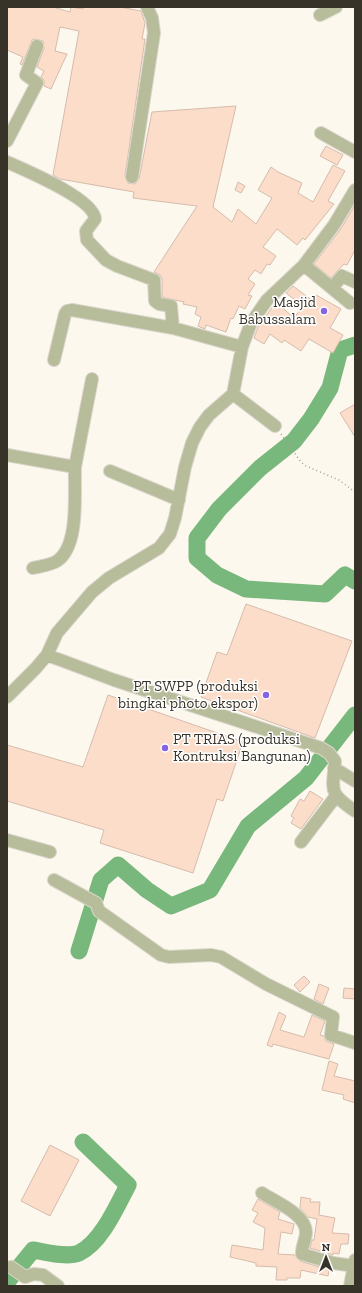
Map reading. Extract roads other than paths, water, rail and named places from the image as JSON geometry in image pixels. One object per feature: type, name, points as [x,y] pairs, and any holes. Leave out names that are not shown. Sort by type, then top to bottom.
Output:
[{"type":"street","points":[[132,177],[154,33],[147,7]]},
{"type":"street","points":[[320,15],[336,7]]},
{"type":"street","points":[[7,140],[37,83],[36,80],[26,75],[37,46]]},
{"type":"street","points":[[321,133],[355,152]]},
{"type":"street","points":[[7,162],[35,174],[82,201],[92,210],[95,219],[86,231],[87,240],[98,253],[112,263],[154,280],[155,301],[159,304],[171,306],[173,328]]},
{"type":"street","points":[[7,696],[36,668],[47,655],[57,633],[92,592],[109,578],[159,548],[170,534],[179,500],[185,467],[195,438],[209,415],[233,394],[242,347],[251,323],[260,309],[275,292],[304,265],[334,225],[355,190]]},
{"type":"street","points":[[304,265],[350,303]]},
{"type":"street","points":[[332,288],[342,276],[355,282]]},
{"type":"street","points":[[54,360],[64,314],[67,311],[72,310],[173,328],[242,347]]},
{"type":"street","points":[[33,568],[56,562],[67,549],[74,524],[75,466],[92,379]]},
{"type":"street","points":[[233,394],[275,426]]},
{"type":"street","points":[[7,455],[75,466]]},
{"type":"street","points":[[110,471],[179,500]]},
{"type":"street","points":[[47,655],[114,680],[325,751],[335,761],[332,789],[336,796],[355,811]]},
{"type":"street","points":[[334,768],[355,782]]},
{"type":"street","points":[[301,842],[336,796]]},
{"type":"street","points":[[7,840],[50,852]]},
{"type":"street","points":[[54,880],[94,902],[99,911],[161,955],[169,957],[211,955],[221,957],[266,984],[333,1017],[331,1035],[355,1043]]},
{"type":"street","points":[[262,1193],[285,1206],[303,1224],[306,1234],[302,1254],[333,1263],[354,1263],[350,1286]]},
{"type":"street","points":[[11,1267],[25,1277],[34,1274],[43,1275],[58,1286]]},
{"type":"waterway","points":[[355,345],[340,350],[330,388],[311,419],[294,441],[260,468],[219,509],[197,538],[197,558],[217,575],[246,589],[325,594],[345,575],[355,581]]},
{"type":"waterway","points":[[79,951],[101,880],[118,865],[147,890],[171,906],[210,890],[248,826],[306,778],[355,715]]},
{"type":"waterway","points":[[7,1282],[33,1250],[68,1255],[79,1253],[94,1241],[108,1223],[128,1185],[83,1142]]},
{"type":"place","name":"Masjid Babussalam","points":[[324,311]]},
{"type":"place","name":"PT SWPP (produksi bingkai photo ekspor)","points":[[266,695]]},
{"type":"place","name":"PT TRIAS (produksi Kontruksi Bangunan)","points":[[165,748]]}]
